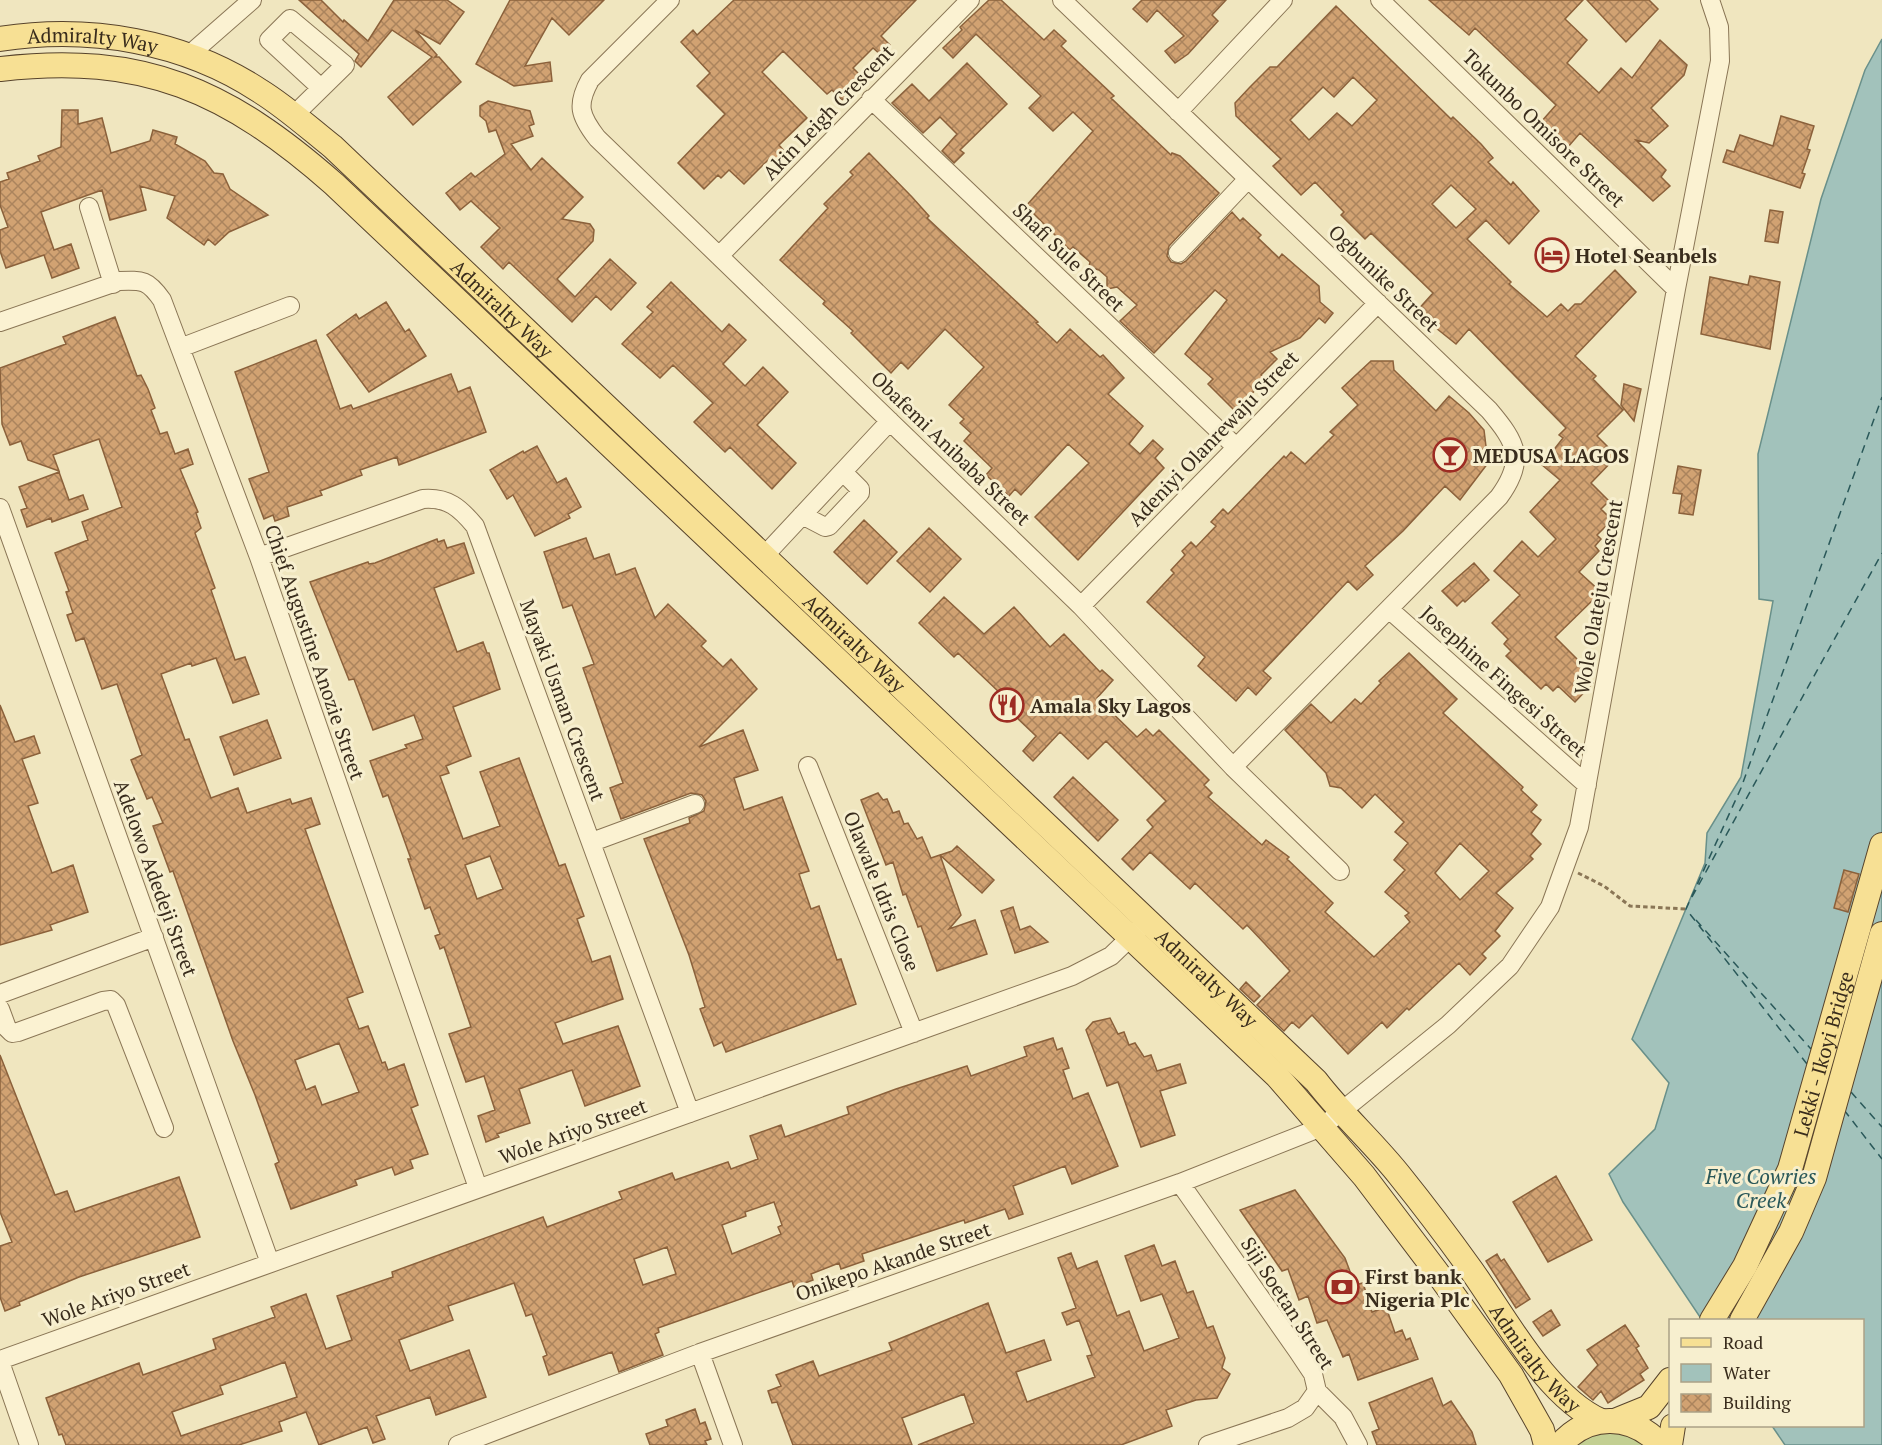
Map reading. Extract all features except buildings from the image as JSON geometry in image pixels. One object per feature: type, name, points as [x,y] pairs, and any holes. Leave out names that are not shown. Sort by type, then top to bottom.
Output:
[{"type":"main road","name":"Admiralty Way","points":[[0,39],[32,35],[95,35],[140,40],[188,56],[231,74],[260,90],[294,115],[372,182],[1316,1081],[1330,1119],[1364,1176],[1511,1375],[1542,1430],[1546,1445]]},
{"type":"main road","name":"Admiralty Way","points":[[0,69],[78,64],[158,77],[200,91],[237,110],[291,147],[334,184],[1277,1076],[1398,1174],[1461,1256],[1554,1386],[1577,1408],[1609,1421],[1641,1428],[1661,1445]]},
{"type":"main road","name":"Lekki - Ikoyi Bridge","points":[[1713,1319],[1754,1248],[1790,1169],[1882,845]]},
{"type":"main road","name":"Lekki - Ikoyi Bridge","points":[[1743,1319],[1791,1232],[1814,1178],[1882,934]]},
{"type":"main road","points":[[1560,1445],[1584,1426],[1609,1421],[1649,1407],[1669,1383]]},
{"type":"main road","points":[[1670,1445],[1673,1427]]},
{"type":"street","points":[[188,56],[252,0]]},
{"type":"street","name":"Obafemi Anibaba Street","points":[[669,0],[590,80],[581,96],[581,110],[586,124],[597,138],[1082,606],[1233,767],[1340,871]]},
{"type":"street","name":"Akin Leigh Crescent","points":[[719,256],[970,0]]},
{"type":"street","name":"Ogbunike Street","points":[[1062,0],[1489,410],[1514,444],[1517,462],[1511,481],[1499,497],[1390,610]]},
{"type":"street","points":[[1178,112],[1283,0]]},
{"type":"street","name":"Tokunbo Omisore Street","points":[[1380,0],[1676,289]]},
{"type":"street","name":"Wole Olateju Crescent","points":[[1330,1119],[1448,1025],[1509,966],[1550,907],[1566,867],[1579,827],[1676,289],[1720,61],[1719,27],[1710,0]]},
{"type":"street","points":[[294,115],[321,88]]},
{"type":"street","name":"Shafi Sule Street","points":[[871,99],[1236,447]]},
{"type":"street","points":[[1178,254],[1247,180]]},
{"type":"street","points":[[89,207],[113,284]]},
{"type":"street","name":"Chief Augustine Anozie Street","points":[[0,322],[113,284],[138,280],[151,284],[162,300],[259,557],[478,1188]]},
{"type":"street","name":"Adeniyi Olanrewaju Street","points":[[1082,606],[1378,303]]},
{"type":"street","points":[[180,348],[290,306]]},
{"type":"street","points":[[765,555],[890,421]]},
{"type":"street","points":[[802,515],[825,527],[830,526],[860,493],[860,489],[843,472]]},
{"type":"street","name":"Mayaki Usman Crescent","points":[[259,557],[423,499],[440,498],[460,508],[475,526],[690,1113]]},
{"type":"street","name":"Adelowo Adedeji Street","points":[[0,508],[270,1263]]},
{"type":"street","points":[[1233,767],[1390,610]]},
{"type":"street","name":"Josephine Fingesi Street","points":[[1390,610],[1587,785]]},
{"type":"street","name":"Olawale Idris Close","points":[[808,766],[914,1033]]},
{"type":"street","points":[[592,842],[694,804]]},
{"type":"street","name":"Wole Ariyo Street","points":[[0,1361],[1072,976],[1110,956],[1131,939],[1146,918]]},
{"type":"street","points":[[0,993],[154,937]]},
{"type":"street","points":[[0,1009],[7,1028],[12,1032],[18,1032],[103,1000],[111,1000],[116,1005],[164,1128]]},
{"type":"street","name":"Onikepo Akande Street","points":[[458,1445],[508,1437],[700,1353],[1180,1184],[1330,1119]]},
{"type":"street","name":"Siji Soetan Street","points":[[1180,1184],[1297,1350],[1312,1374],[1317,1391],[1343,1417],[1358,1445]]},
{"type":"street","points":[[700,1353],[733,1445]]},
{"type":"street","points":[[0,1361],[29,1445]]},
{"type":"street","points":[[1209,1445],[1288,1418],[1305,1408],[1317,1391]]},
{"type":"path","points":[[1566,867],[1604,886],[1630,906],[1686,909]]},
{"type":"green space","points":[[1602,1431],[1627,1433],[1646,1445],[1575,1445]]},
{"type":"water","name":"Five Cowries Creek","points":[[1882,39],[1882,1445],[1785,1445],[1773,1427],[1864,1427],[1864,1319],[1701,1319],[1623,1202],[1609,1174],[1655,1129],[1669,1083],[1632,1039],[1705,863],[1707,833],[1741,777],[1773,601],[1759,599],[1758,454],[1821,199],[1865,70]]},
{"type":"ferry route","points":[[1807,1064],[1686,909],[1741,788],[1882,397]]},
{"type":"ferry route","points":[[1692,897],[1882,553]]},
{"type":"ferry route","points":[[1696,920],[1811,1049]]},
{"type":"ferry route","points":[[1851,1092],[1882,1127]]},
{"type":"ferry route","points":[[1844,1110],[1882,1159]]},
{"type":"place","name":"Hotel Seanbels","points":[[1552,255]]},
{"type":"place","name":"MEDUSA LAGOS","points":[[1450,455]]},
{"type":"place","name":"Amala Sky Lagos","points":[[1007,705]]},
{"type":"place","name":"First bank Nigeria Plc","points":[[1342,1287]]}]
